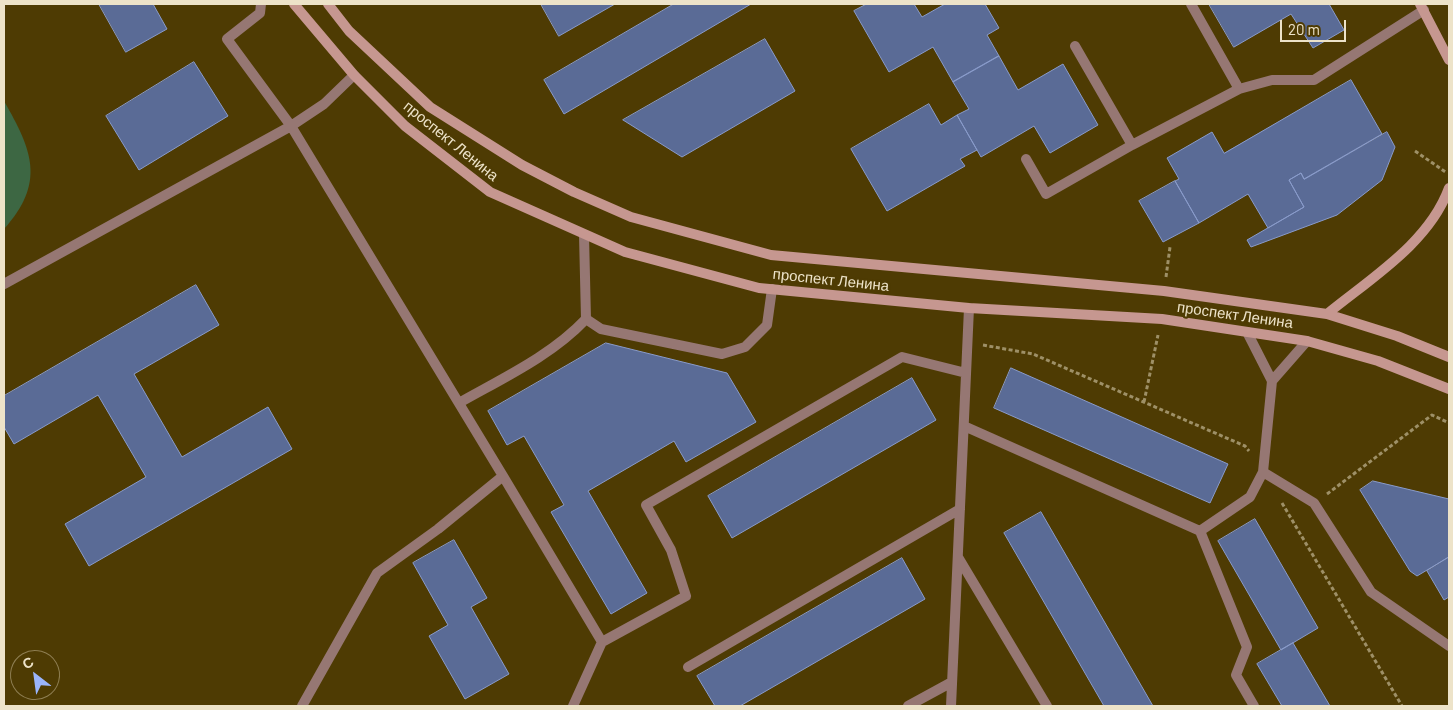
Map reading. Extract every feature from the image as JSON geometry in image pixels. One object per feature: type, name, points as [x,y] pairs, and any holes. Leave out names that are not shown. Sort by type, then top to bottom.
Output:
[{"type":"main road","name":"проспект Ленина","points":[[294,4],[354,75],[405,126],[490,192],[625,252],[759,288],[969,308],[1162,319],[1307,341],[1378,361],[1449,389]]},
{"type":"main road","name":"проспект Ленина","points":[[328,4],[355,37],[430,107],[522,165],[574,192],[631,217],[771,255],[1164,290],[1327,314],[1397,336],[1449,357]]},
{"type":"main road","points":[[1422,7],[1449,60]]},
{"type":"main road","points":[[1327,314],[1419,238],[1446,198],[1449,188]]},
{"type":"lane","points":[[261,4],[260,13],[227,39],[291,126],[602,642]]},
{"type":"lane","points":[[1191,4],[1239,89]]},
{"type":"lane","points":[[1026,159],[1046,194],[1132,145],[1239,89],[1272,80],[1314,80],[1422,7]]},
{"type":"lane","points":[[1075,46],[1132,145]]},
{"type":"lane","points":[[4,284],[291,126],[324,104],[354,75]]},
{"type":"lane","points":[[459,403],[518,370],[568,338],[586,319],[584,235]]},
{"type":"lane","points":[[586,319],[601,329],[722,354],[745,347],[767,325],[772,289]]},
{"type":"lane","points":[[951,706],[969,308]]},
{"type":"lane","points":[[1200,531],[1250,497],[1263,472],[1272,381],[1247,332]]},
{"type":"lane","points":[[1272,381],[1307,341]]},
{"type":"lane","points":[[573,706],[602,642],[686,596],[671,550],[646,505],[902,357],[966,374]]},
{"type":"lane","points":[[964,426],[1200,531],[1247,647],[1236,675],[1254,706]]},
{"type":"lane","points":[[1263,472],[1314,503],[1371,592],[1449,646]]},
{"type":"lane","points":[[302,706],[376,573],[438,529],[502,476]]},
{"type":"lane","points":[[688,667],[960,509]]},
{"type":"lane","points":[[958,556],[1047,706]]},
{"type":"lane","points":[[908,706],[952,682]]},
{"type":"path","points":[[1415,150],[1449,174]]},
{"type":"path","points":[[1164,290],[1170,247]]},
{"type":"path","points":[[1144,402],[1162,319]]},
{"type":"path","points":[[968,342],[1033,354],[1245,446],[1263,472]]},
{"type":"path","points":[[1341,486],[1432,415],[1449,423]]},
{"type":"path","points":[[1278,497],[1402,706]]},
{"type":"green space","points":[[4,101],[22,135],[30,166],[30,181],[26,196],[4,229]]},
{"type":"building","points":[[99,4],[153,4],[167,29],[126,52]]},
{"type":"building","points":[[541,4],[615,4],[559,36]]},
{"type":"building","points":[[674,4],[751,4],[564,114],[544,80]]},
{"type":"building","points":[[867,4],[914,4],[922,17],[945,4],[985,4],[999,28],[987,35],[999,56],[953,82],[933,47],[889,72],[854,11]]},
{"type":"building","points":[[1209,4],[1329,4],[1344,30],[1313,48],[1291,14],[1234,47]]},
{"type":"building","points":[[765,39],[795,91],[682,157],[623,120]]},
{"type":"building","points":[[999,56],[1018,90],[1063,64],[1098,125],[1050,153],[1034,126],[981,157],[957,115],[969,109],[953,82]]},
{"type":"building","points":[[194,62],[228,116],[139,170],[106,116]]},
{"type":"building","points":[[1351,80],[1382,134],[1304,179],[1301,173],[1289,180],[1304,207],[1268,228],[1248,194],[1199,223],[1175,181],[1179,179],[1167,158],[1212,132],[1224,153]]},
{"type":"building","points":[[929,104],[941,125],[957,115],[977,150],[960,159],[965,166],[887,211],[851,149]]},
{"type":"building","points":[[1387,132],[1395,147],[1382,180],[1337,215],[1251,247],[1247,240],[1304,207],[1289,180],[1301,173],[1304,179]]},
{"type":"building","points":[[1175,181],[1199,223],[1163,242],[1139,201]]},
{"type":"building","points":[[196,285],[219,325],[134,374],[182,457],[268,407],[292,449],[89,566],[65,524],[146,477],[98,395],[14,444],[4,427],[4,396]]},
{"type":"building","points":[[606,343],[727,373],[756,422],[686,462],[674,441],[588,491],[647,593],[611,614],[551,512],[564,505],[524,436],[507,445],[488,411]]},
{"type":"building","points":[[1011,368],[1228,464],[1210,503],[994,408]]},
{"type":"building","points":[[912,378],[936,420],[732,538],[708,496]]},
{"type":"building","points":[[1373,481],[1449,499],[1449,557],[1417,576],[1410,571],[1360,490]]},
{"type":"building","points":[[1041,512],[1153,706],[1104,706],[1004,533]]},
{"type":"building","points":[[1255,519],[1318,628],[1281,650],[1218,541]]},
{"type":"building","points":[[454,540],[487,598],[471,607],[509,674],[465,699],[429,636],[448,625],[413,563]]},
{"type":"building","points":[[1449,557],[1449,597],[1444,600],[1427,571]]},
{"type":"building","points":[[902,558],[925,599],[740,706],[715,706],[697,676]]},
{"type":"building","points":[[1293,643],[1330,706],[1282,706],[1257,664]]}]
